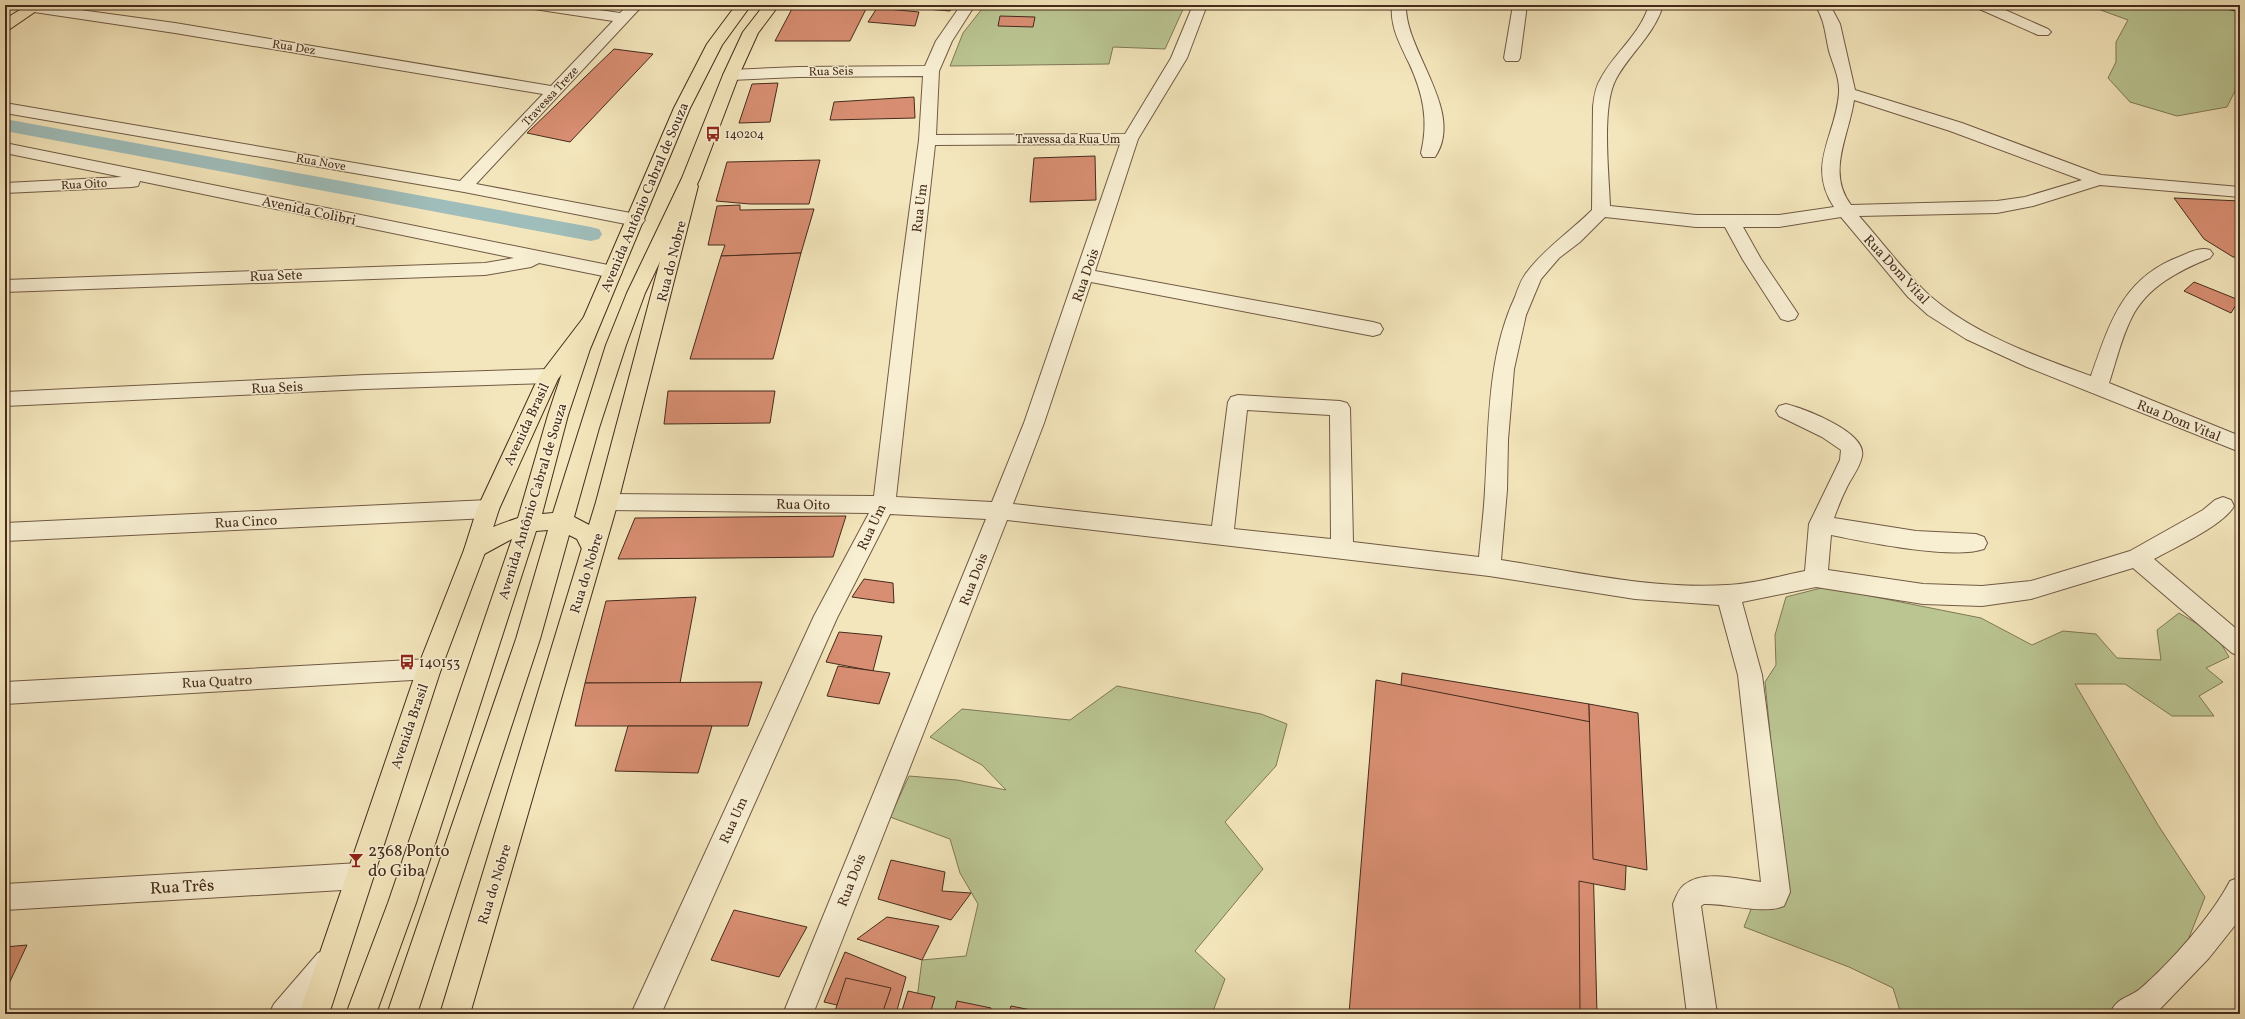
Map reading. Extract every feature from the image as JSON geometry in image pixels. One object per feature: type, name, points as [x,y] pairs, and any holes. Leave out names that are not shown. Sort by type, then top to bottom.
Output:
[{"type":"main road","name":"Avenida Antônio Cabral de Souza","points":[[361,1014],[402,903],[528,523],[558,415],[591,321],[636,220],[682,108],[715,44],[744,5]]},
{"type":"main road","points":[[402,1014],[528,639],[589,428],[636,293],[691,178],[731,75],[751,32],[772,5]]},
{"type":"main road","points":[[5,26],[36,6]]},
{"type":"main road","name":"Rua do Nobre","points":[[455,1014],[607,502],[669,268],[691,178]]},
{"type":"main road","name":"Avenida Brasil","points":[[314,1014],[429,669],[475,550],[488,509],[549,376],[591,321]]},
{"type":"main road","points":[[475,550],[500,534],[528,523],[562,521],[586,533],[593,549]]},
{"type":"main road","name":"Rua do Nobre","points":[[468,1014],[470,966]]},
{"type":"street","points":[[534,5],[624,18]]},
{"type":"street","name":"Travessa Treze","points":[[464,187],[636,5]]},
{"type":"street","name":"Rua Um","points":[[646,1014],[826,616],[884,505],[907,296],[927,140],[931,70],[944,41],[968,5]]},
{"type":"street","name":"Travessa da Rua Um","points":[[927,140],[1130,139],[1171,74],[1193,29],[1200,5]]},
{"type":"street","points":[[1399,5],[1398,12],[1403,34],[1421,73],[1432,111],[1435,130],[1430,153]]},
{"type":"street","points":[[1512,58],[1520,5]]},
{"type":"street","points":[[1489,567],[1496,490],[1497,440],[1504,369],[1516,315],[1533,277],[1553,254],[1574,238],[1601,211],[1600,105],[1606,82],[1648,26],[1656,5]]},
{"type":"street","name":"Rua Dom Vital","points":[[1822,5],[1825,8],[1833,26],[1837,51],[1845,73],[1847,93],[1832,149],[1829,175],[1835,194],[1846,211],[1915,292],[1935,309],[1976,335],[2058,373],[2240,444]]},
{"type":"street","points":[[1982,5],[2043,32]]},
{"type":"street","name":"Rua Dez","points":[[36,6],[554,91]]},
{"type":"street","name":"Rua Seis","points":[[731,75],[798,72],[931,70]]},
{"type":"street","points":[[1847,93],[1956,126],[2099,180],[2240,192]]},
{"type":"street","name":"Rua Nove","points":[[5,108],[464,187],[636,220]]},
{"type":"street","name":"Rua Dois","points":[[798,1014],[883,799],[944,654],[1034,423],[1130,139]]},
{"type":"street","name":"Avenida Colibri","points":[[5,148],[613,272]]},
{"type":"street","name":"Rua Oito","points":[[5,188],[164,180]]},
{"type":"street","points":[[1601,211],[1696,221],[1731,221],[1779,220],[1846,211],[1997,207],[2027,202],[2099,180]]},
{"type":"street","points":[[1731,221],[1752,260],[1788,314]]},
{"type":"street","points":[[2097,387],[2121,319],[2129,305],[2150,283],[2175,264],[2204,254]]},
{"type":"street","name":"Rua Sete","points":[[5,286],[485,269],[546,259]]},
{"type":"street","points":[[1085,275],[1373,329]]},
{"type":"street","name":"Rua Seis","points":[[5,399],[365,382],[549,376]]},
{"type":"street","points":[[1222,536],[1238,402],[1340,408],[1342,550]]},
{"type":"street","points":[[1786,411],[1843,439],[1851,447],[1853,456],[1829,501],[1820,524],[1816,578]]},
{"type":"street","name":"Rua Oito","points":[[607,502],[884,505],[999,511],[1489,567],[1635,590],[1693,595],[1728,595],[1816,578],[1923,594],[1982,596],[2031,590],[2137,558],[2211,516],[2223,506]]},
{"type":"street","name":"Rua Cinco","points":[[5,532],[488,509]]},
{"type":"street","points":[[1820,524],[1887,538],[1916,542],[1976,543]]},
{"type":"street","points":[[2137,558],[2240,646]]},
{"type":"street","points":[[1702,1014],[1687,904],[1690,897],[1698,891],[1715,890],[1774,897],[1776,892],[1755,706],[1750,675],[1728,595]]},
{"type":"street","name":"Rua Quatro","points":[[5,693],[429,669]]},
{"type":"street","name":"Rua Três","points":[[5,897],[359,876]]},
{"type":"street","points":[[2125,1014],[2148,1000],[2199,948],[2237,905]]},
{"type":"street","points":[[284,1014],[332,959]]},
{"type":"green space","points":[[985,5],[1185,5],[1165,49],[1113,47],[1109,64],[950,66],[963,33]]},
{"type":"green space","points":[[2087,5],[2240,5],[2240,88],[2237,87],[2227,107],[2177,116],[2130,102],[2108,78],[2116,62],[2116,42],[2128,20]]},
{"type":"green space","points":[[1825,587],[1981,618],[2032,645],[2063,631],[2096,634],[2117,658],[2161,660],[2157,630],[2179,613],[2216,635],[2229,657],[2206,668],[2223,682],[2199,696],[2214,716],[2172,716],[2125,684],[2075,684],[2158,825],[2205,897],[2183,953],[2113,1014],[1901,1014],[1893,988],[1849,967],[1744,927],[1780,836],[1765,682],[1776,665],[1775,635],[1786,597]]},
{"type":"green space","points":[[1117,686],[1261,714],[1287,724],[1276,766],[1225,822],[1263,869],[1195,951],[1225,979],[1212,1014],[915,1014],[922,960],[966,956],[978,904],[960,873],[950,839],[890,817],[909,776],[957,780],[1006,790],[982,765],[930,737],[962,709],[1070,720]]},
{"type":"building","points":[[794,5],[868,5],[850,41],[775,41]]},
{"type":"building","points":[[877,5],[954,5],[950,11]]},
{"type":"building","points":[[2226,5],[2240,5],[2240,12],[2226,9]]},
{"type":"building","points":[[877,8],[919,12],[915,26],[868,22]]},
{"type":"building","points":[[1000,16],[1035,17],[1033,27],[998,26]]},
{"type":"building","points":[[614,49],[653,54],[570,142],[527,133]]},
{"type":"building","points":[[778,83],[770,122],[739,123],[752,84]]},
{"type":"building","points":[[914,97],[915,118],[830,120],[834,102]]},
{"type":"building","points":[[1095,156],[1096,200],[1030,202],[1034,158]]},
{"type":"building","points":[[820,160],[809,204],[750,204],[716,201],[727,162]]},
{"type":"building","points":[[2174,198],[2240,201],[2240,257],[2233,257],[2204,239]]},
{"type":"building","points":[[740,205],[740,210],[814,209],[801,253],[721,256],[725,245],[708,245],[717,206]]},
{"type":"building","points":[[801,253],[773,359],[690,359],[721,256]]},
{"type":"building","points":[[2194,282],[2239,300],[2231,313],[2184,291]]},
{"type":"building","points":[[668,391],[775,391],[770,423],[664,424]]},
{"type":"building","points":[[846,516],[833,557],[618,559],[635,518]]},
{"type":"building","points":[[864,579],[893,583],[894,603],[852,597]]},
{"type":"building","points":[[696,597],[680,683],[585,683],[606,601]]},
{"type":"building","points":[[839,632],[882,636],[873,671],[826,662]]},
{"type":"building","points":[[838,666],[890,673],[879,704],[827,696]]},
{"type":"building","points":[[1402,673],[1589,704],[1597,1014],[1374,1014]]},
{"type":"building","points":[[1376,680],[1632,730],[1625,890],[1579,881],[1580,1014],[1349,1014]]},
{"type":"building","points":[[762,682],[748,726],[575,726],[585,683]]},
{"type":"building","points":[[1589,704],[1638,713],[1647,870],[1593,859]]},
{"type":"building","points":[[628,726],[712,726],[698,773],[615,771]]},
{"type":"building","points":[[891,860],[945,872],[942,891],[971,893],[951,920],[878,899]]},
{"type":"building","points":[[734,910],[807,927],[779,977],[711,960]]},
{"type":"building","points":[[887,917],[939,926],[922,960],[857,939]]},
{"type":"building","points":[[27,945],[6,990],[5,990],[5,947]]},
{"type":"building","points":[[845,952],[906,977],[896,1014],[876,1014],[824,1002]]},
{"type":"building","points":[[846,978],[891,988],[882,1014],[834,1014]]},
{"type":"building","points":[[908,991],[935,997],[930,1014],[901,1014]]},
{"type":"building","points":[[957,1001],[991,1008],[989,1014],[954,1014]]},
{"type":"building","points":[[1011,1006],[1051,1014],[1009,1014]]},
{"type":"waterway","points":[[5,125],[591,234]]},
{"type":"place","name":"140204","points":[[713,134]]},
{"type":"place","name":"140153","points":[[407,662]]},
{"type":"place","name":"2368 Ponto do Giba","points":[[356,860]]}]
